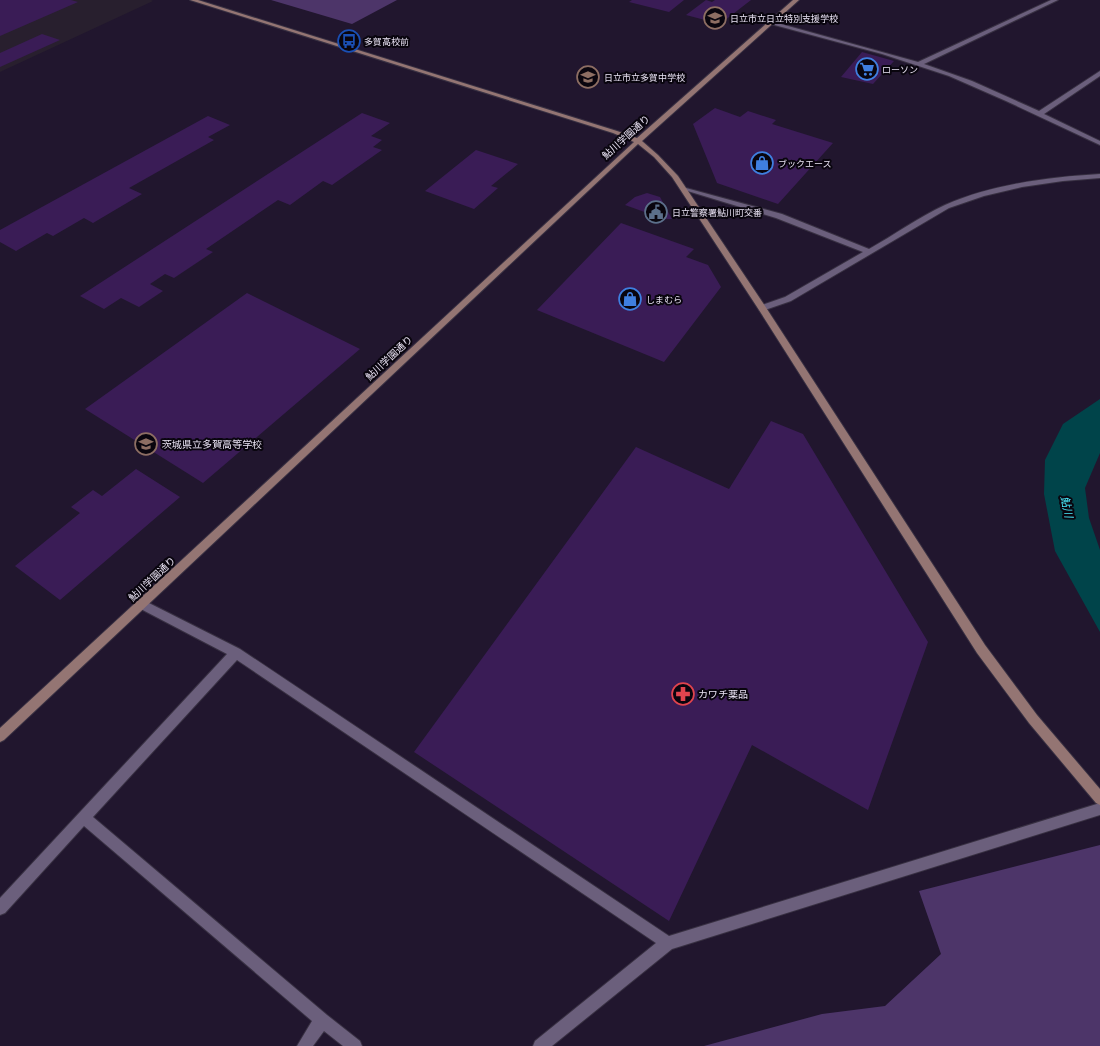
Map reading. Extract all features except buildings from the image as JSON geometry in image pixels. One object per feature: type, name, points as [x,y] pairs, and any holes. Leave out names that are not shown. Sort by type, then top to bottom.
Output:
[{"type":"street","points":[[193,0],[593,124],[638,141],[666,166],[684,189],[981,649],[1033,719],[1100,799]]},
{"type":"street","name":"鮎川学園通り","points":[[0,736],[638,141],[796,0]]},
{"type":"street","points":[[918,64],[1055,0]]},
{"type":"street","points":[[770,23],[918,64],[984,88],[1100,143]]},
{"type":"street","points":[[1039,114],[1100,73]]},
{"type":"street","points":[[762,308],[788,299],[947,207],[966,198],[1049,182],[1100,176]]},
{"type":"street","points":[[684,189],[779,216],[869,252]]},
{"type":"street","points":[[141,604],[236,653],[668,943]]},
{"type":"street","points":[[0,908],[236,653]]},
{"type":"street","points":[[540,1046],[668,943],[1100,809]]},
{"type":"street","points":[[84,818],[322,1020],[355,1046]]},
{"type":"street","points":[[304,1046],[322,1020]]},
{"type":"shaded area","points":[[0,0],[151,0],[153,1],[0,72]]},
{"type":"shaded area","points":[[271,0],[397,0],[352,24]]},
{"type":"shaded area","points":[[1100,845],[1100,1046],[704,1046],[822,1014],[885,1006],[941,954],[919,891]]},
{"type":"water","name":"鮎川","points":[[1100,399],[1100,453],[1085,488],[1089,518],[1100,550],[1100,632],[1055,551],[1044,494],[1045,460],[1063,424]]},
{"type":"place","name":"日立市立日立特別支援学校","points":[[715,18]]},
{"type":"place","name":"多賀高校前","points":[[349,41]]},
{"type":"place","name":"ローソン","points":[[867,69]]},
{"type":"place","name":"日立市立多賀中学校","points":[[588,77]]},
{"type":"place","name":"ブックエース","points":[[762,163]]},
{"type":"place","name":"日立警察署鮎川町交番","points":[[656,212]]},
{"type":"place","name":"しまむら","points":[[630,299]]},
{"type":"place","name":"茨城県立多賀高等学校","points":[[146,444]]},
{"type":"place","name":"カワチ薬品","points":[[683,694]]}]
